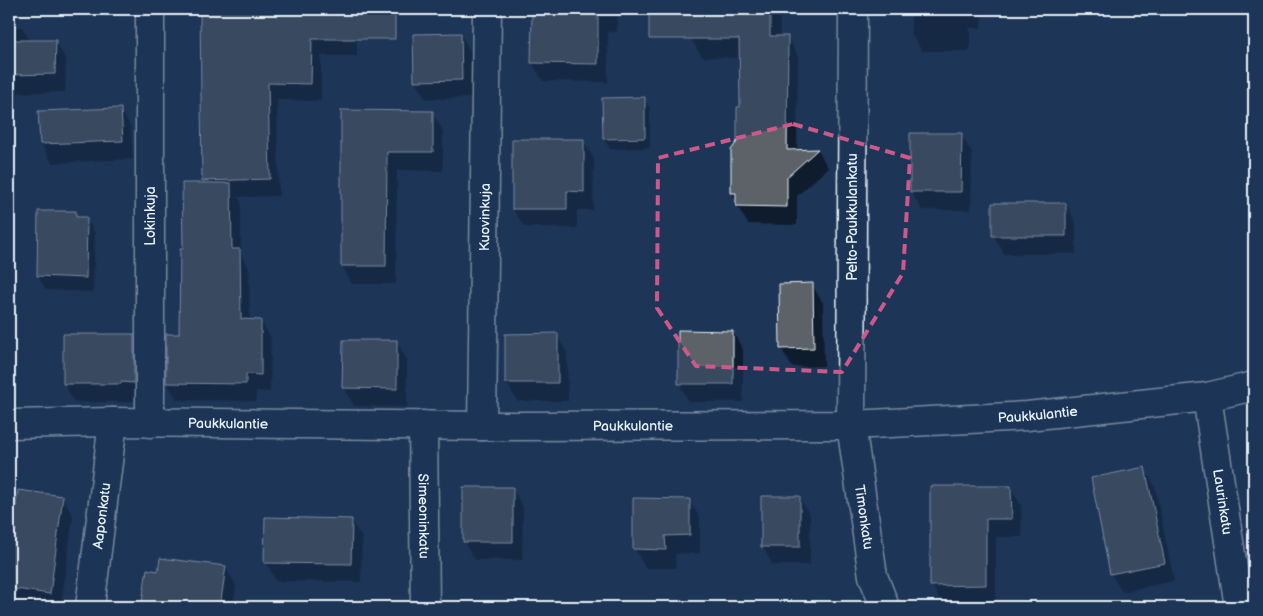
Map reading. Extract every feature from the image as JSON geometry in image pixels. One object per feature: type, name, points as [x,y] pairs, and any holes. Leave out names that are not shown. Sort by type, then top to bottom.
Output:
[{"type":"street","name":"Lokinkuja","points":[[150,9],[150,423]]},
{"type":"street","name":"Kuovinkuja","points":[[482,426],[487,9]]},
{"type":"street","name":"Pelto-Paukkulankatu","points":[[851,426],[853,9]]},
{"type":"street","name":"Paukkulantie","points":[[9,424],[113,422],[482,426],[851,426],[1027,416],[1207,397],[1254,386]]},
{"type":"street","name":"Laurinkatu","points":[[1207,397],[1239,607]]},
{"type":"street","name":"Aaponkatu","points":[[90,607],[113,422]]},
{"type":"street","name":"Simeoninkatu","points":[[423,425],[425,607]]},
{"type":"street","name":"Timonkatu","points":[[851,426],[872,576],[885,607]]},
{"type":"highlighted area","points":[[793,124],[910,158],[903,273],[842,372],[696,366],[657,308],[658,158]]},
{"type":"building","points":[[200,9],[395,9],[395,39],[312,39],[311,84],[268,83],[270,179],[202,181]]},
{"type":"building","points":[[554,9],[598,9],[598,64],[531,63],[532,11],[554,11]]},
{"type":"building","points":[[649,9],[770,9],[770,36],[788,36],[787,150],[818,149],[787,177],[787,207],[736,206],[736,193],[731,193],[731,150],[737,142],[737,107],[740,107],[739,39],[649,39]]},
{"type":"building","points":[[461,33],[462,80],[414,81],[413,34]]},
{"type":"building","points":[[9,40],[56,40],[55,74],[9,75]]},
{"type":"building","points":[[645,97],[645,138],[603,139],[602,98]]},
{"type":"building","points":[[121,108],[123,141],[40,144],[38,111]]},
{"type":"building","points":[[341,110],[433,111],[433,152],[387,152],[386,266],[341,266]]},
{"type":"building","points":[[910,133],[962,133],[961,192],[910,192]]},
{"type":"building","points":[[512,139],[584,139],[584,192],[567,191],[567,209],[512,209]]},
{"type":"building","points":[[182,183],[231,183],[232,249],[240,249],[241,319],[261,320],[261,375],[246,374],[246,384],[166,383],[166,334],[179,334],[180,249],[183,249]]},
{"type":"building","points":[[992,203],[1066,203],[1066,236],[992,236]]},
{"type":"building","points":[[38,211],[76,211],[76,217],[87,217],[86,278],[37,276]]},
{"type":"building","points":[[813,283],[814,348],[780,349],[779,284]]},
{"type":"building","points":[[678,330],[733,331],[733,384],[678,384]]},
{"type":"building","points":[[558,333],[558,383],[505,383],[505,334]]},
{"type":"building","points":[[63,334],[134,334],[134,383],[63,384]]},
{"type":"building","points":[[343,340],[397,340],[397,389],[342,388]]},
{"type":"building","points":[[1145,467],[1165,563],[1110,574],[1091,478]]},
{"type":"building","points":[[930,486],[1011,486],[1012,519],[986,519],[986,585],[930,586]]},
{"type":"building","points":[[463,487],[513,487],[513,542],[463,542]]},
{"type":"building","points":[[18,490],[63,496],[50,594],[9,588],[9,559]]},
{"type":"building","points":[[761,496],[800,496],[800,547],[761,547]]},
{"type":"building","points":[[633,498],[690,499],[690,535],[665,536],[666,550],[633,549]]},
{"type":"building","points":[[265,517],[352,519],[351,564],[264,563]]},
{"type":"building","points":[[160,558],[226,566],[220,607],[152,607],[153,604],[142,602],[147,569],[158,571]]}]
